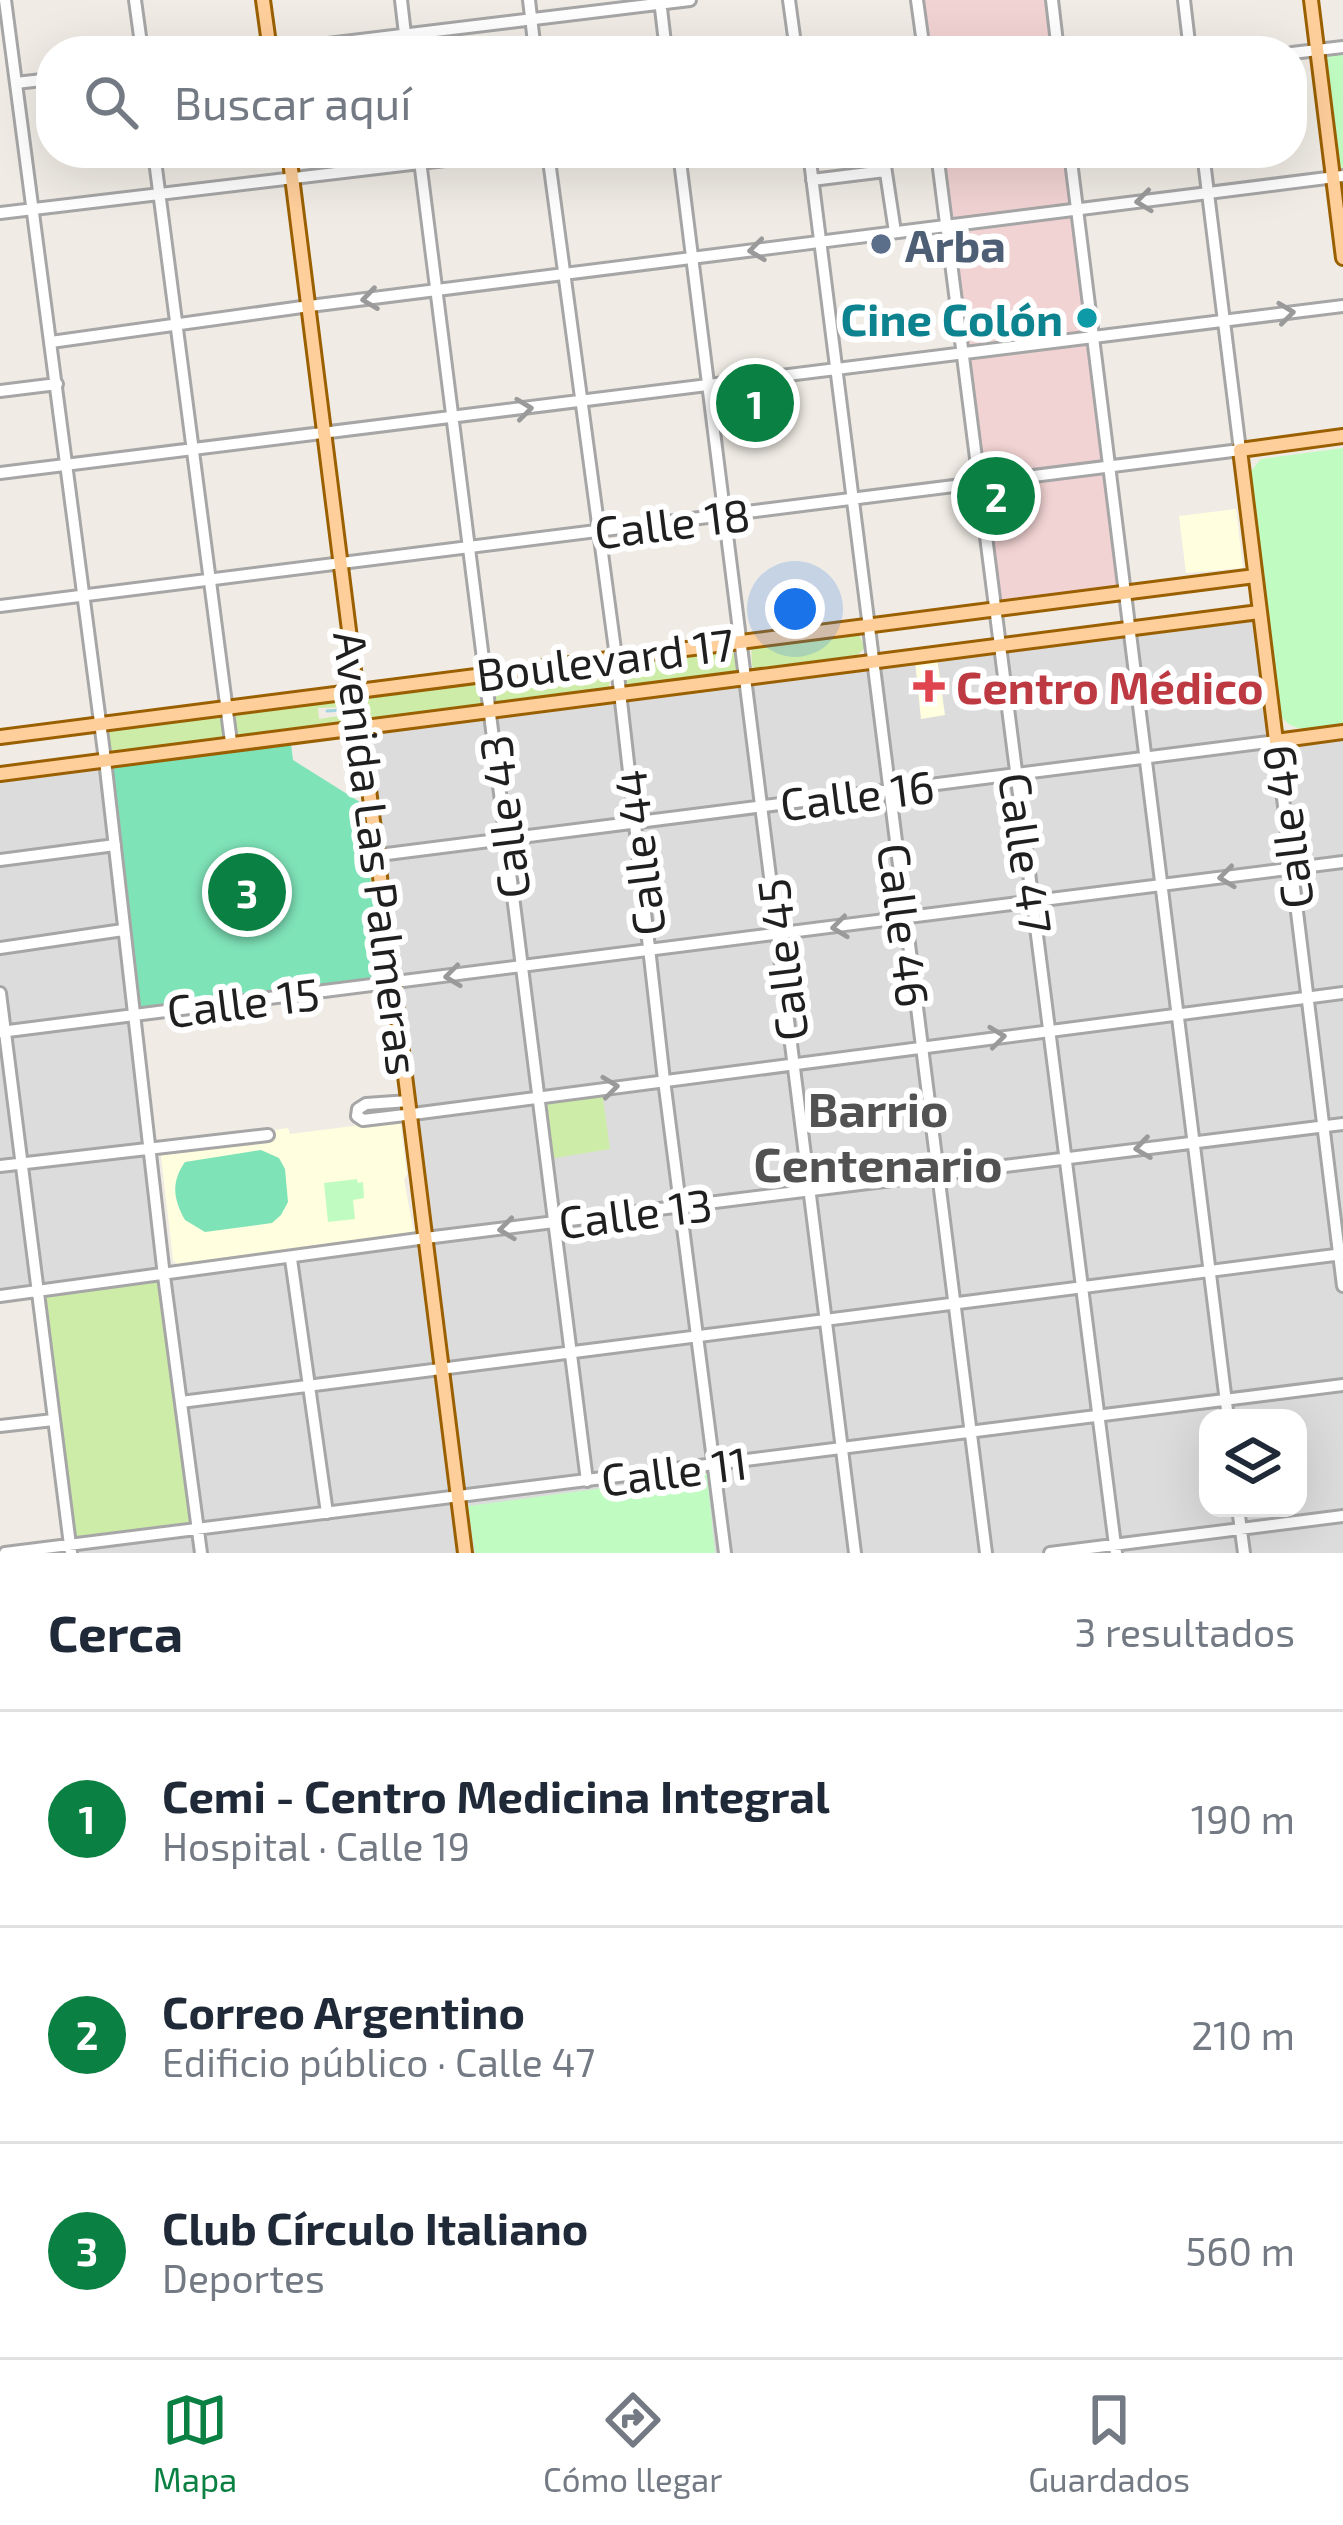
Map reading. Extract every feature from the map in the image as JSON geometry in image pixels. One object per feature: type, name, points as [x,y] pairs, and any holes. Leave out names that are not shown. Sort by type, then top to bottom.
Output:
[{"type":"main road","points":[[267,0],[271,36]]},
{"type":"main road","points":[[1311,0],[1338,176],[1343,258]]},
{"type":"main road","name":"Avenida Las Palmeras","points":[[288,168],[462,1553]]},
{"type":"main road","name":"Calle 18","points":[[1240,450],[1343,436]]},
{"type":"main road","name":"Calle 49","points":[[1240,450],[1276,741]]},
{"type":"main road","name":"Boulevard 17","points":[[0,737],[1256,576]]},
{"type":"main road","name":"Boulevard 17","points":[[0,774],[1259,612]]},
{"type":"main road","name":"Calle 16","points":[[1276,741],[1343,732]]},
{"type":"street","points":[[5,0],[105,760],[201,1553]]},
{"type":"street","points":[[135,0],[140,36]]},
{"type":"street","points":[[400,0],[405,36],[690,0]]},
{"type":"street","points":[[529,0],[533,36]]},
{"type":"street","points":[[789,0],[794,36]]},
{"type":"street","points":[[917,0],[922,36]]},
{"type":"street","points":[[1052,0],[1056,36]]},
{"type":"street","points":[[1184,0],[1188,36]]},
{"type":"street","points":[[661,2],[664,36]]},
{"type":"street","points":[[1307,50],[1343,47]]},
{"type":"street","points":[[16,83],[36,81]]},
{"type":"street","points":[[156,168],[231,742]]},
{"type":"street","points":[[0,213],[159,197],[360,168]]},
{"type":"street","name":"Calle 43","points":[[420,168],[587,1481]]},
{"type":"street","name":"Calle 44","points":[[550,168],[616,657],[725,1553]]},
{"type":"street","name":"Calle 45","points":[[681,168],[855,1553]]},
{"type":"street","name":"Calle 46","points":[[811,168],[986,1553]]},
{"type":"street","points":[[886,168],[895,232]]},
{"type":"street","name":"Calle 47","points":[[939,168],[1116,1549]]},
{"type":"street","points":[[1072,168],[1227,1409]]},
{"type":"street","name":"Calle 49","points":[[1205,168],[1240,450]]},
{"type":"street","points":[[812,180],[886,171]]},
{"type":"street","points":[[51,342],[1338,176]]},
{"type":"street","points":[[0,473],[1343,306]]},
{"type":"street","points":[[0,391],[57,384]]},
{"type":"street","name":"Calle 18","points":[[0,607],[1240,450]]},
{"type":"street","name":"Calle 49","points":[[1276,741],[1343,1286]]},
{"type":"street","name":"Calle 16","points":[[375,856],[1276,741]]},
{"type":"street","points":[[0,860],[115,845]]},
{"type":"street","name":"Calle 15","points":[[3,1032],[1343,862]]},
{"type":"street","points":[[0,948],[123,930]]},
{"type":"street","points":[[0,993],[70,1549]]},
{"type":"street","points":[[407,1108],[1343,993]]},
{"type":"street","name":"Calle 13","points":[[0,1296],[1343,1124]]},
{"type":"street","points":[[0,1166],[268,1135]]},
{"type":"street","points":[[182,1402],[1341,1254]]},
{"type":"street","points":[[291,1259],[327,1513]]},
{"type":"street","name":"Calle 11","points":[[4,1553],[70,1549],[198,1528],[1343,1385]]},
{"type":"street","points":[[0,1426],[53,1420]]},
{"type":"street","points":[[1050,1553],[1116,1549],[1343,1516]]},
{"type":"street","points":[[1239,1517],[1244,1553]]},
{"type":"shaded area","points":[[918,0],[1051,0],[1056,36],[923,36]]},
{"type":"shaded area","points":[[940,168],[1072,168],[1125,593],[998,609]]},
{"type":"shaded area","points":[[1236,509],[1243,568],[1186,573],[1179,516]]},
{"type":"shaded area","points":[[1259,612],[1276,740],[1343,732],[1343,1553],[465,1553],[362,726]]},
{"type":"shaded area","name":"Centro Médico","points":[[937,657],[945,715],[921,719],[915,661]]},
{"type":"shaded area","points":[[104,756],[164,1275],[420,1239],[458,1553],[5,1553],[197,1528],[164,1276],[0,1295],[0,768]]},
{"type":"shaded area","points":[[400,1120],[411,1237],[346,1247],[344,1241],[177,1264],[173,1260],[164,1154],[276,1138],[275,1130],[288,1128],[290,1134]]},
{"type":"green space","points":[[1336,51],[1343,53],[1343,169],[1336,161],[1324,62]]},
{"type":"green space","points":[[1343,448],[1343,724],[1299,728],[1279,712],[1251,471],[1261,459]]},
{"type":"green space","points":[[857,630],[865,648],[854,658],[757,672],[752,666],[751,646]]},
{"type":"green space","points":[[733,647],[738,651],[737,674],[623,687],[621,667],[626,661]]},
{"type":"green space","points":[[605,664],[610,669],[609,690],[499,704],[495,700],[496,677]]},
{"type":"green space","points":[[476,682],[482,702],[478,708],[371,722],[365,717],[364,696]]},
{"type":"green space","points":[[344,696],[345,707],[318,708],[319,719],[345,715],[345,724],[241,738],[237,734],[235,711]]},
{"type":"green space","points":[[222,714],[226,733],[219,741],[116,754],[109,749],[107,728]]},
{"type":"green space","points":[[291,744],[293,760],[363,804],[381,980],[139,1012],[105,767]]},
{"type":"green space","points":[[602,1091],[610,1149],[549,1159],[542,1104]]},
{"type":"green space","points":[[261,1150],[279,1158],[285,1169],[288,1202],[281,1215],[272,1223],[205,1232],[185,1220],[175,1191],[185,1162]]},
{"type":"green space","points":[[363,1182],[364,1198],[353,1200],[355,1219],[328,1222],[324,1183]]},
{"type":"green space","points":[[164,1276],[198,1528],[70,1545],[36,1293]]},
{"type":"green space","points":[[707,1474],[715,1553],[475,1553],[468,1506]]},
{"type":"waterway","points":[[327,711],[344,710]]},
{"type":"place","name":"Arba","points":[[881,244]]},
{"type":"place","name":"Cine Colón","points":[[1087,318]]},
{"type":"place","name":"Cemi - Centro Medicina Integral","points":[[755,403]]},
{"type":"place","name":"Correo Argentino","points":[[996,496]]},
{"type":"place","name":"Centro Médico","points":[[929,686]]},
{"type":"place","name":"Club Círculo Italiano","points":[[247,892]]},
{"type":"district","name":"Barrio Centenario","points":[[878,1136]]}]
